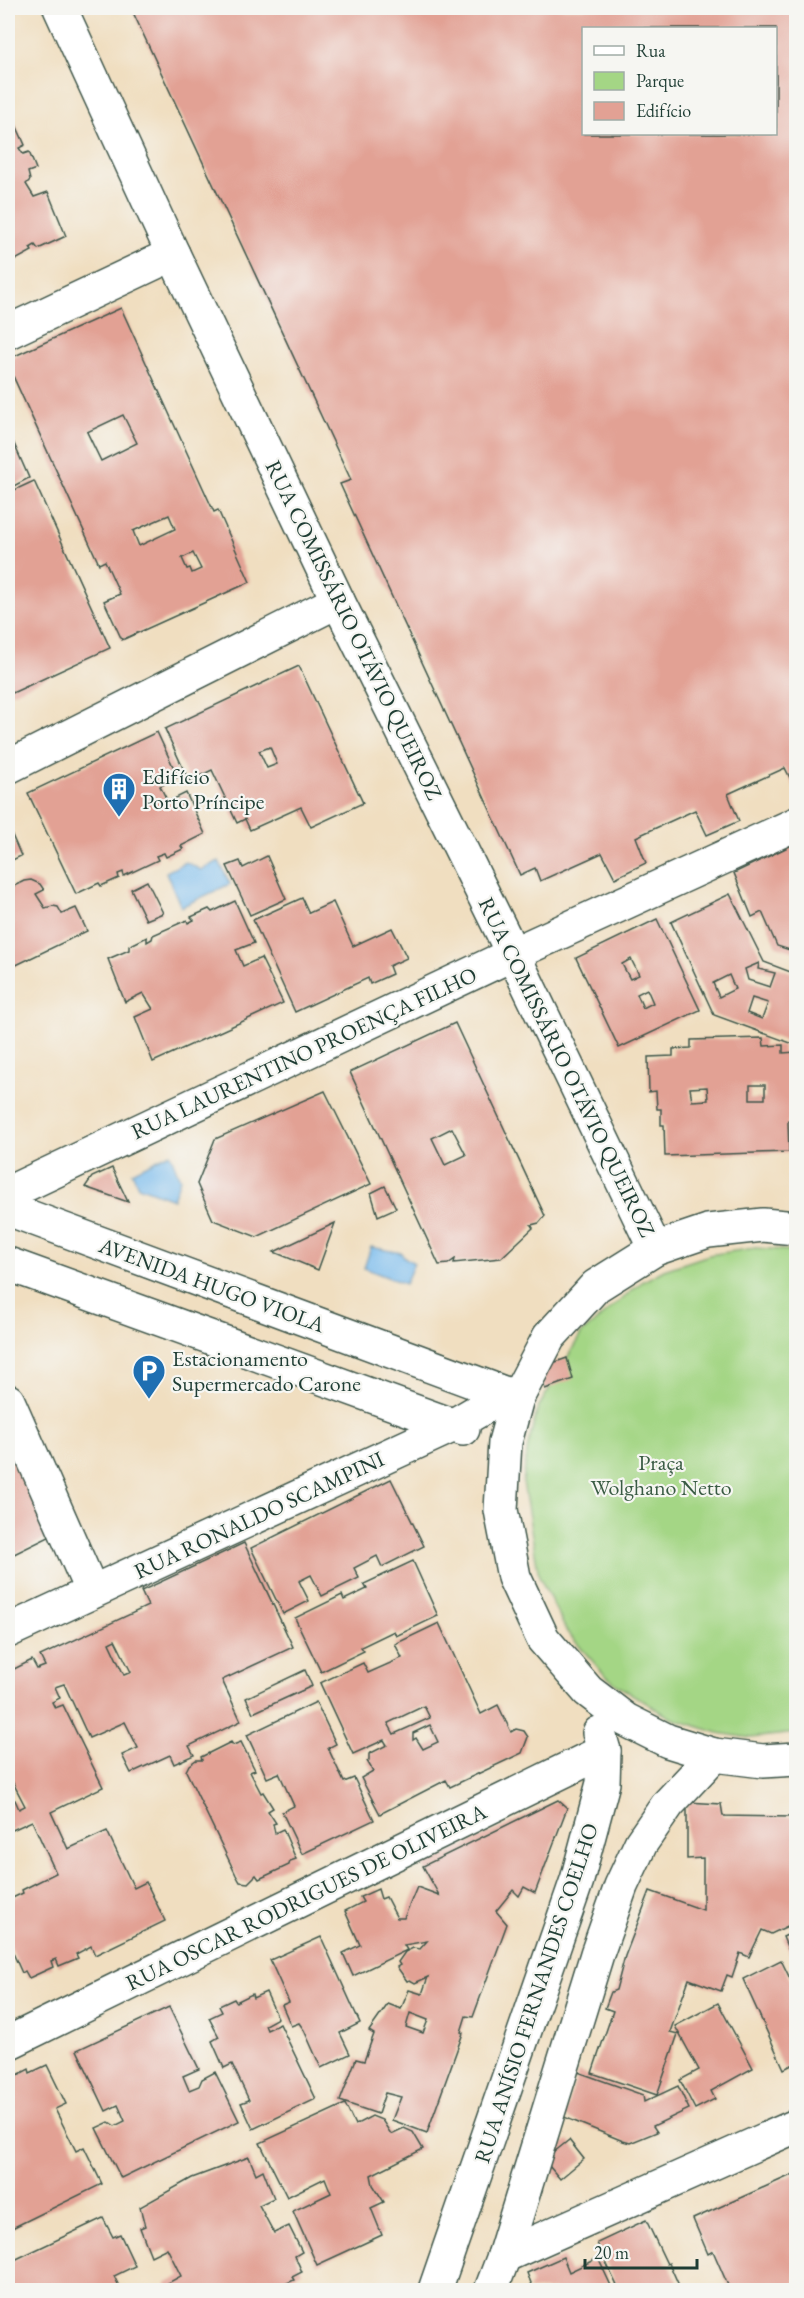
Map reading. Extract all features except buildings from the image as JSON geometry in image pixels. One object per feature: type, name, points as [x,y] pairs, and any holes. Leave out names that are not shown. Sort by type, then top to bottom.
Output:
[{"type":"street","name":"RUA COMISSÁRIO OTÁVIO QUEIROZ","points":[[60,8],[173,254],[338,601],[513,954],[655,1249]]},
{"type":"street","points":[[8,332],[173,254]]},
{"type":"street","points":[[8,766],[338,601]]},
{"type":"street","name":"RUA LAURENTINO PROENÇA FILHO","points":[[8,1193],[513,954],[796,824]]},
{"type":"street","name":"AVENIDA HUGO VIOLA","points":[[8,1209],[512,1396]]},
{"type":"street","points":[[796,1228],[763,1225],[708,1231],[655,1249],[596,1286],[549,1337],[512,1396],[505,1442],[501,1510],[514,1577],[543,1639],[588,1691],[626,1720],[668,1741],[714,1755],[763,1761],[796,1759]]},
{"type":"street","points":[[8,1264],[452,1426],[505,1442]]},
{"type":"street","name":"RUA RONALDO SCAMPINI","points":[[8,1631],[452,1426],[512,1396]]},
{"type":"street","points":[[8,1401],[92,1592]]},
{"type":"street","name":"RUA ANÍSIO FERNANDES COELHO","points":[[432,2288],[578,1880],[603,1784],[604,1751],[588,1691]]},
{"type":"street","name":"RUA OSCAR RODRIGUES DE OLIVEIRA","points":[[8,2043],[604,1751]]},
{"type":"street","name":"RUA ANÍSIO FERNANDES COELHO","points":[[491,2290],[504,2256],[597,1954],[621,1886],[641,1843],[668,1804],[714,1755]]},
{"type":"street","points":[[504,2256],[796,2126]]},
{"type":"green space","name":"Praça Wolghano Netto","points":[[755,1248],[796,1251],[796,1733],[750,1738],[718,1733],[671,1718],[617,1685],[604,1674],[567,1632],[539,1576],[523,1482],[528,1446],[538,1408],[581,1334],[642,1282],[664,1270],[709,1255]]},
{"type":"water","points":[[219,861],[230,884],[181,907],[166,872],[186,862],[201,870]]},
{"type":"water","points":[[170,1153],[180,1179],[173,1199],[138,1186],[132,1172]]},
{"type":"water","points":[[371,1247],[401,1253],[414,1263],[405,1284],[364,1268]]},
{"type":"place","name":"Edifício Porto Príncipe","points":[[119,818]]},
{"type":"place","name":"Estacionamento Supermercado Carone","points":[[149,1400]]}]
